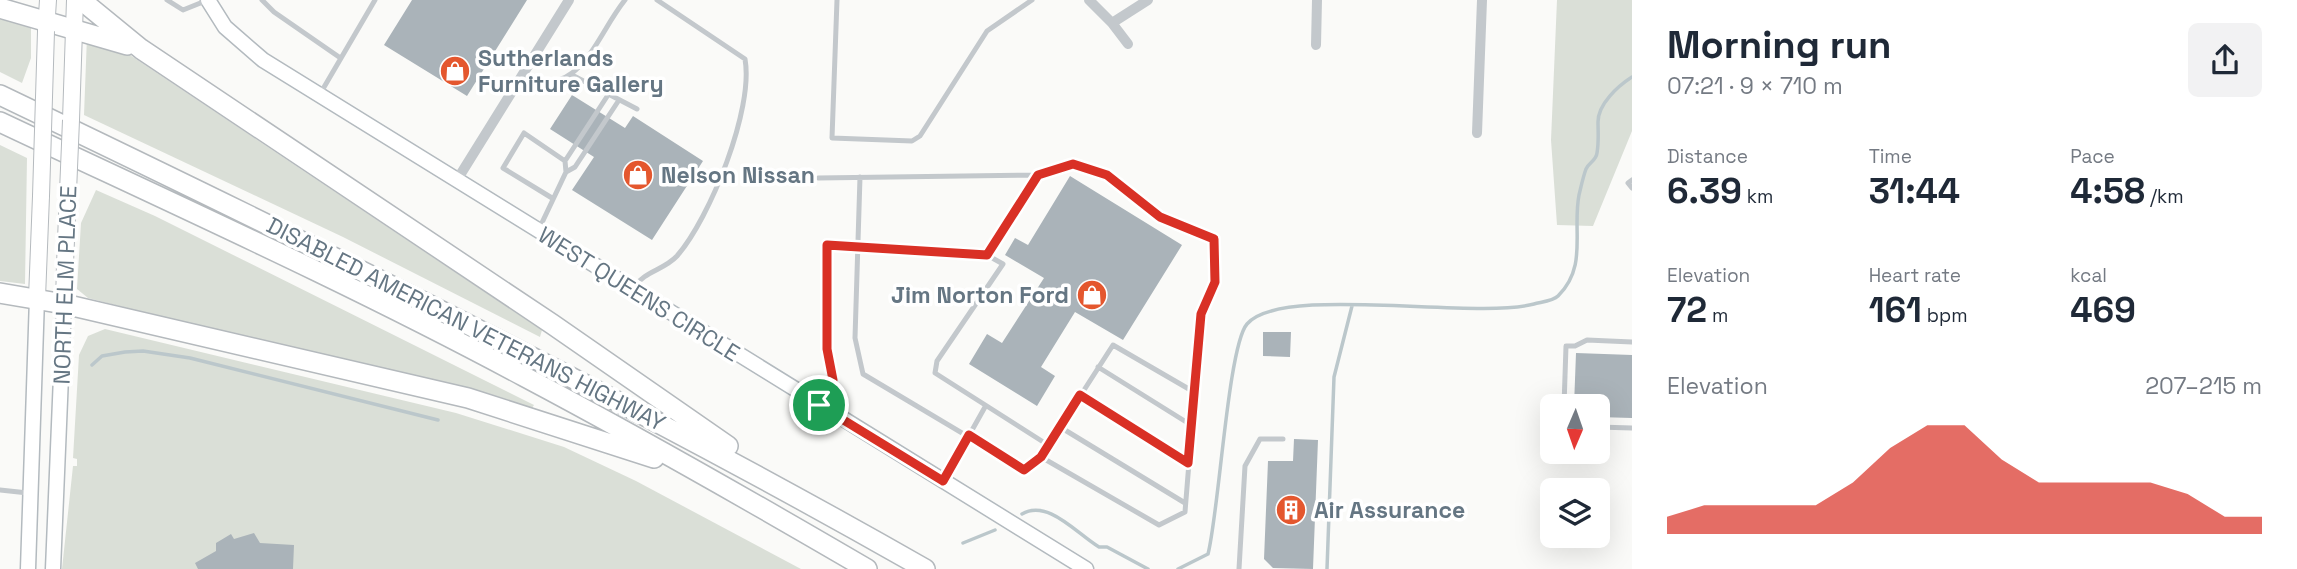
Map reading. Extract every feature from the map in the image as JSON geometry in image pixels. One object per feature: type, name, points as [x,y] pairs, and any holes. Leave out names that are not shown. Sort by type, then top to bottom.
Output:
[{"type":"highway","points":[[81,0],[141,49],[552,324],[812,505]]},
{"type":"highway","points":[[0,8],[74,35],[141,49]]},
{"type":"highway","name":"DISABLED AMERICAN VETERANS HIGHWAY","points":[[0,95],[323,249],[641,412],[925,569]]},
{"type":"highway","name":"DISABLED AMERICAN VETERANS HIGHWAY","points":[[0,122],[370,299],[524,376],[702,473],[867,569]]},
{"type":"highway","points":[[0,293],[64,304],[468,398],[702,473]]},
{"type":"main road","name":"NORTH ELM PLACE","points":[[37,298],[48,0]]},
{"type":"main road","name":"NORTH ELM PLACE","points":[[64,304],[75,0]]},
{"type":"street","name":"WEST QUEENS CIRCLE","points":[[208,0],[225,27],[243,45],[537,231],[1086,569]]},
{"type":"street","points":[[457,180],[569,0]]},
{"type":"street","points":[[1089,0],[1128,44]]},
{"type":"street","points":[[1112,23],[1148,0]]},
{"type":"street","points":[[1316,45],[1317,0]]},
{"type":"street","points":[[1477,133],[1482,0]]},
{"type":"street","name":"NORTH ELM PLACE","points":[[28,569],[37,298]]},
{"type":"street","name":"NORTH ELM PLACE","points":[[53,569],[64,304]]},
{"type":"lane","points":[[167,0],[183,10],[208,0]]},
{"type":"lane","points":[[262,0],[274,12],[339,57]]},
{"type":"lane","points":[[319,94],[375,0]]},
{"type":"lane","points":[[520,77],[542,83],[572,75],[625,0]]},
{"type":"lane","points":[[632,290],[641,276],[675,258],[704,215],[724,167],[745,96],[745,59],[657,0]]},
{"type":"lane","points":[[837,0],[832,138],[912,141],[920,136],[986,31],[1032,0]]},
{"type":"lane","points":[[572,75],[637,109]]},
{"type":"lane","points":[[566,172],[565,161],[608,95]]},
{"type":"lane","points":[[537,231],[566,172],[575,167],[619,100]]},
{"type":"lane","points":[[552,198],[503,168],[524,133],[565,161]]},
{"type":"lane","points":[[818,178],[1038,175],[1073,164],[1107,175],[1160,217],[1214,239],[1215,282],[1201,314],[1185,512],[1159,526],[1041,457]]},
{"type":"lane","points":[[987,255],[1038,175]]},
{"type":"lane","points":[[860,177],[855,338],[863,374],[1024,470],[1041,457],[1113,345],[1194,392]]},
{"type":"lane","points":[[1632,180],[1628,183],[1632,188]]},
{"type":"lane","points":[[819,405],[833,380],[827,349],[827,245],[987,255],[1003,264],[937,361],[935,373],[1048,445]]},
{"type":"lane","points":[[1564,394],[1566,346],[1575,346],[1587,340],[1632,342]]},
{"type":"lane","points":[[1098,368],[1191,425]]},
{"type":"lane","points":[[1080,395],[1188,463]]},
{"type":"lane","points":[[943,481],[985,407]]},
{"type":"lane","points":[[1060,427],[1185,503]]},
{"type":"lane","points":[[1610,427],[1632,428]]},
{"type":"lane","points":[[1239,569],[1245,466],[1260,439],[1283,439]]},
{"type":"lane","points":[[0,490],[31,493]]},
{"type":"shaded area","points":[[1557,0],[1632,0],[1632,131],[1593,226],[1557,225],[1551,140]]},
{"type":"shaded area","points":[[0,16],[31,25],[31,58],[22,83],[0,72]]},
{"type":"shaded area","points":[[87,36],[130,55],[542,330],[540,337],[343,237],[84,115]]},
{"type":"shaded area","points":[[0,145],[27,158],[25,284],[0,281]]},
{"type":"shaded area","points":[[96,190],[155,216],[534,405],[530,411],[88,298],[77,289],[81,223]]},
{"type":"shaded area","points":[[105,329],[456,413],[564,447],[636,481],[801,569],[62,569],[73,466],[77,466],[77,459],[73,458],[79,355],[88,336]]},
{"type":"building","name":"Sutherlands Furniture Gallery","points":[[412,0],[527,0],[467,96],[384,45]]},
{"type":"building","name":"Nelson Nissan","points":[[572,95],[625,128],[633,116],[703,161],[652,240],[572,190],[594,157],[550,129]]},
{"type":"building","name":"Jim Norton Ford","points":[[1070,176],[1182,245],[1123,340],[1075,312],[1041,367],[1055,376],[1037,406],[969,364],[987,334],[1002,343],[1044,278],[1005,255],[1015,238],[1028,245]]},
{"type":"building","points":[[1263,332],[1291,332],[1290,357],[1263,356]]},
{"type":"building","points":[[1576,353],[1632,355],[1632,418],[1610,417],[1610,394],[1574,394]]},
{"type":"building","name":"Air Assurance","points":[[1294,439],[1318,440],[1313,569],[1273,568],[1264,559],[1268,461],[1293,461]]},
{"type":"building","points":[[254,533],[260,543],[294,545],[293,569],[198,569],[195,563],[216,551],[216,543],[231,534],[234,539]]},
{"type":"waterway","points":[[1178,569],[1208,554],[1234,363],[1240,338],[1247,324],[1267,312],[1298,306],[1337,304],[1506,308],[1556,298],[1573,273],[1579,195],[1586,169],[1596,156],[1601,109],[1610,96],[1632,77]]},
{"type":"waterway","points":[[1327,569],[1334,377],[1352,306]]},
{"type":"waterway","points":[[92,365],[102,356],[125,352],[143,351],[190,358],[438,420]]},
{"type":"waterway","points":[[1022,514],[1032,511],[1052,514],[1099,547],[1107,547],[1148,569]]},
{"type":"waterway","points":[[963,543],[995,530]]},
{"type":"place","name":"Sutherlands Furniture Gallery","points":[[455,71]]},
{"type":"place","name":"Nelson Nissan","points":[[638,175]]},
{"type":"place","name":"Jim Norton Ford","points":[[1092,295]]},
{"type":"place","name":"Air Assurance","points":[[1291,510]]},
{"type":"route","points":[[1073,164],[1107,175],[1160,217],[1214,239],[1215,282],[1201,314],[1188,463],[1080,395],[1041,457],[1024,470],[969,435],[943,481],[819,405],[833,380],[827,349],[827,245],[987,255],[1038,175],[1073,164]]}]
